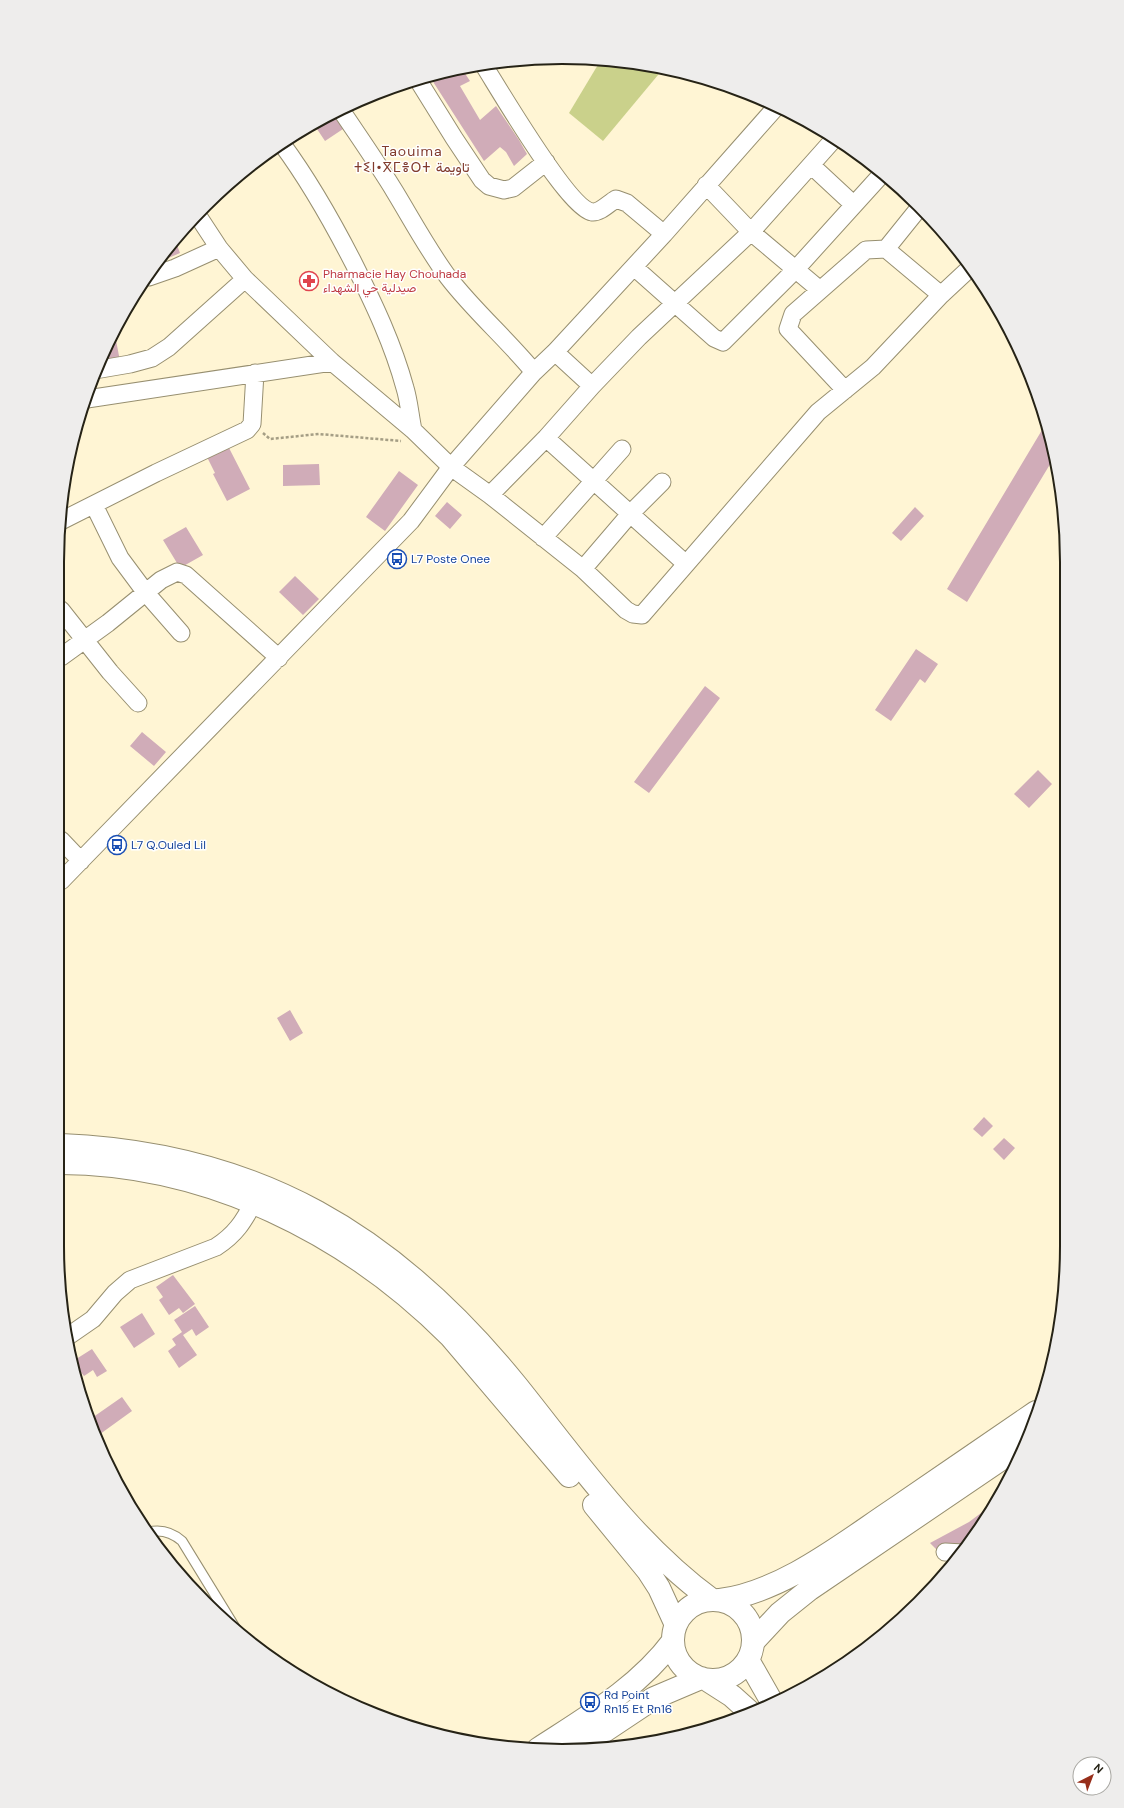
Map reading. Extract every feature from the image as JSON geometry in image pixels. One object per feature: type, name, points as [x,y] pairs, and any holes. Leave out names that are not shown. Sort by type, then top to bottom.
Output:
[{"type":"main road","points":[[64,1145],[118,1149],[148,1153],[184,1160],[235,1175],[291,1198],[318,1212],[372,1246],[425,1288],[469,1330],[496,1360],[595,1484],[648,1544],[678,1574],[716,1600],[729,1603],[743,1613],[751,1626],[751,1651],[771,1698]]},
{"type":"main road","points":[[64,1163],[109,1165],[140,1170],[201,1184],[254,1202],[315,1232],[363,1262],[408,1297],[450,1336],[636,1555],[659,1588],[674,1633],[676,1655],[679,1662],[689,1672],[732,1696],[746,1709]]},
{"type":"main road","points":[[547,1744],[634,1683],[655,1663],[674,1633],[686,1610],[703,1601],[741,1597],[761,1591],[824,1556],[1030,1416]]},
{"type":"main road","points":[[586,1743],[654,1698],[704,1679],[718,1680],[736,1673],[780,1613],[810,1589],[1017,1449]]},
{"type":"street","points":[[487,70],[546,162],[574,198],[583,207],[592,212],[599,210],[616,199],[620,199],[627,203],[664,234]]},
{"type":"street","points":[[421,85],[454,138],[482,180],[488,186],[504,190],[513,188],[546,162]]},
{"type":"street","points":[[64,878],[411,521],[451,467],[534,372],[555,352],[634,267],[773,111]]},
{"type":"street","points":[[344,114],[393,188],[437,261],[449,278],[469,302],[509,342],[534,372]]},
{"type":"street","points":[[490,495],[546,438],[592,386],[639,337],[751,232],[812,166],[831,143]]},
{"type":"street","points":[[285,148],[300,168],[327,214],[377,310],[402,375],[413,430]]},
{"type":"street","points":[[812,166],[854,205]]},
{"type":"street","points":[[634,267],[714,338],[724,342],[796,269],[878,178]]},
{"type":"street","points":[[706,185],[751,232],[820,290]]},
{"type":"street","points":[[886,249],[916,212]]},
{"type":"street","points":[[201,220],[219,248],[245,279],[332,362],[413,430],[451,467],[490,495],[583,569],[626,610],[634,614],[642,615],[818,412],[873,367],[941,295],[966,272]]},
{"type":"street","points":[[155,275],[175,268],[219,248]]},
{"type":"street","points":[[845,390],[788,330],[793,314],[866,250],[886,249],[941,295]]},
{"type":"street","points":[[103,369],[152,358],[169,347],[245,279]]},
{"type":"street","points":[[555,352],[592,386]]},
{"type":"street","points":[[91,399],[332,362]]},
{"type":"street","points":[[66,519],[156,473],[243,432],[252,424],[255,373]]},
{"type":"street","points":[[546,438],[686,564]]},
{"type":"street","points":[[543,538],[622,449]]},
{"type":"street","points":[[583,569],[630,514],[662,482]]},
{"type":"street","points":[[94,505],[120,558],[146,593],[181,633]]},
{"type":"street","points":[[64,655],[171,574],[181,572],[279,658]]},
{"type":"street","points":[[64,614],[110,672],[138,703]]},
{"type":"street","points":[[64,843],[81,861]]},
{"type":"street","points":[[72,1333],[93,1319],[115,1293],[130,1280],[216,1247],[223,1242],[241,1225],[254,1202]]},
{"type":"street","points":[[945,1552],[954,1553]]},
{"type":"lane","points":[[154,1531],[170,1533],[182,1541],[226,1613]]},
{"type":"path","points":[[252,424],[270,440],[319,434],[427,443]]},
{"type":"green space","points":[[598,65],[627,68],[659,74],[603,141],[569,113]]},
{"type":"building","points":[[465,74],[470,81],[460,86],[480,120],[496,106],[527,154],[514,166],[506,152],[500,147],[484,161],[433,81]]},
{"type":"building","points":[[336,118],[343,129],[325,141],[317,129]]},
{"type":"building","points":[[178,246],[180,253],[167,258]]},
{"type":"building","points":[[116,340],[120,361],[105,363]]},
{"type":"building","points":[[1042,430],[1050,464],[967,602],[947,589]]},
{"type":"building","points":[[228,446],[250,489],[227,501],[213,474],[215,473],[207,457]]},
{"type":"building","points":[[319,464],[320,485],[283,486],[283,465]]},
{"type":"building","points":[[399,471],[418,485],[385,531],[366,517]]},
{"type":"building","points":[[447,502],[462,515],[450,529],[435,516]]},
{"type":"building","points":[[915,507],[924,516],[901,541],[892,533]]},
{"type":"building","points":[[186,527],[203,555],[180,568],[163,540]]},
{"type":"building","points":[[295,576],[319,599],[303,615],[279,592]]},
{"type":"building","points":[[916,649],[938,664],[925,683],[920,679],[891,721],[875,710]]},
{"type":"building","points":[[705,686],[720,698],[649,793],[634,782]]},
{"type":"building","points":[[142,732],[166,752],[154,766],[130,746]]},
{"type":"building","points":[[1038,770],[1052,784],[1029,808],[1014,794]]},
{"type":"building","points":[[290,1010],[303,1033],[290,1041],[277,1018]]},
{"type":"building","points":[[984,1117],[993,1126],[982,1137],[973,1129]]},
{"type":"building","points":[[1004,1138],[1015,1148],[1004,1160],[993,1149]]},
{"type":"building","points":[[173,1275],[195,1304],[183,1313],[179,1308],[169,1315],[159,1300],[163,1297],[156,1287]]},
{"type":"building","points":[[195,1306],[209,1327],[196,1336],[192,1329],[183,1335],[197,1355],[179,1368],[168,1351],[176,1345],[172,1339],[182,1332],[174,1320]]},
{"type":"building","points":[[142,1313],[155,1334],[134,1348],[120,1327]]},
{"type":"building","points":[[92,1349],[107,1371],[97,1377],[93,1370],[84,1376],[80,1371],[77,1358]]},
{"type":"building","points":[[122,1397],[132,1411],[101,1434],[94,1416]]},
{"type":"building","points":[[983,1512],[960,1545],[936,1549],[930,1543],[969,1522]]},
{"type":"place","name":"Pharmacie Hay Chouhada صيدلية حي الشهداء","points":[[309,281]]},
{"type":"place","name":"L7 Poste Onee","points":[[397,559]]},
{"type":"place","name":"L7 Q.Ouled Lil","points":[[117,845]]},
{"type":"place","name":"Rd Point Rn15 Et Rn16","points":[[590,1702]]},
{"type":"district","name":"Taouima ⵜⵉⵏ•ⴳⵎⴻⵔⵜ تاويمة","points":[[412,160]]}]
